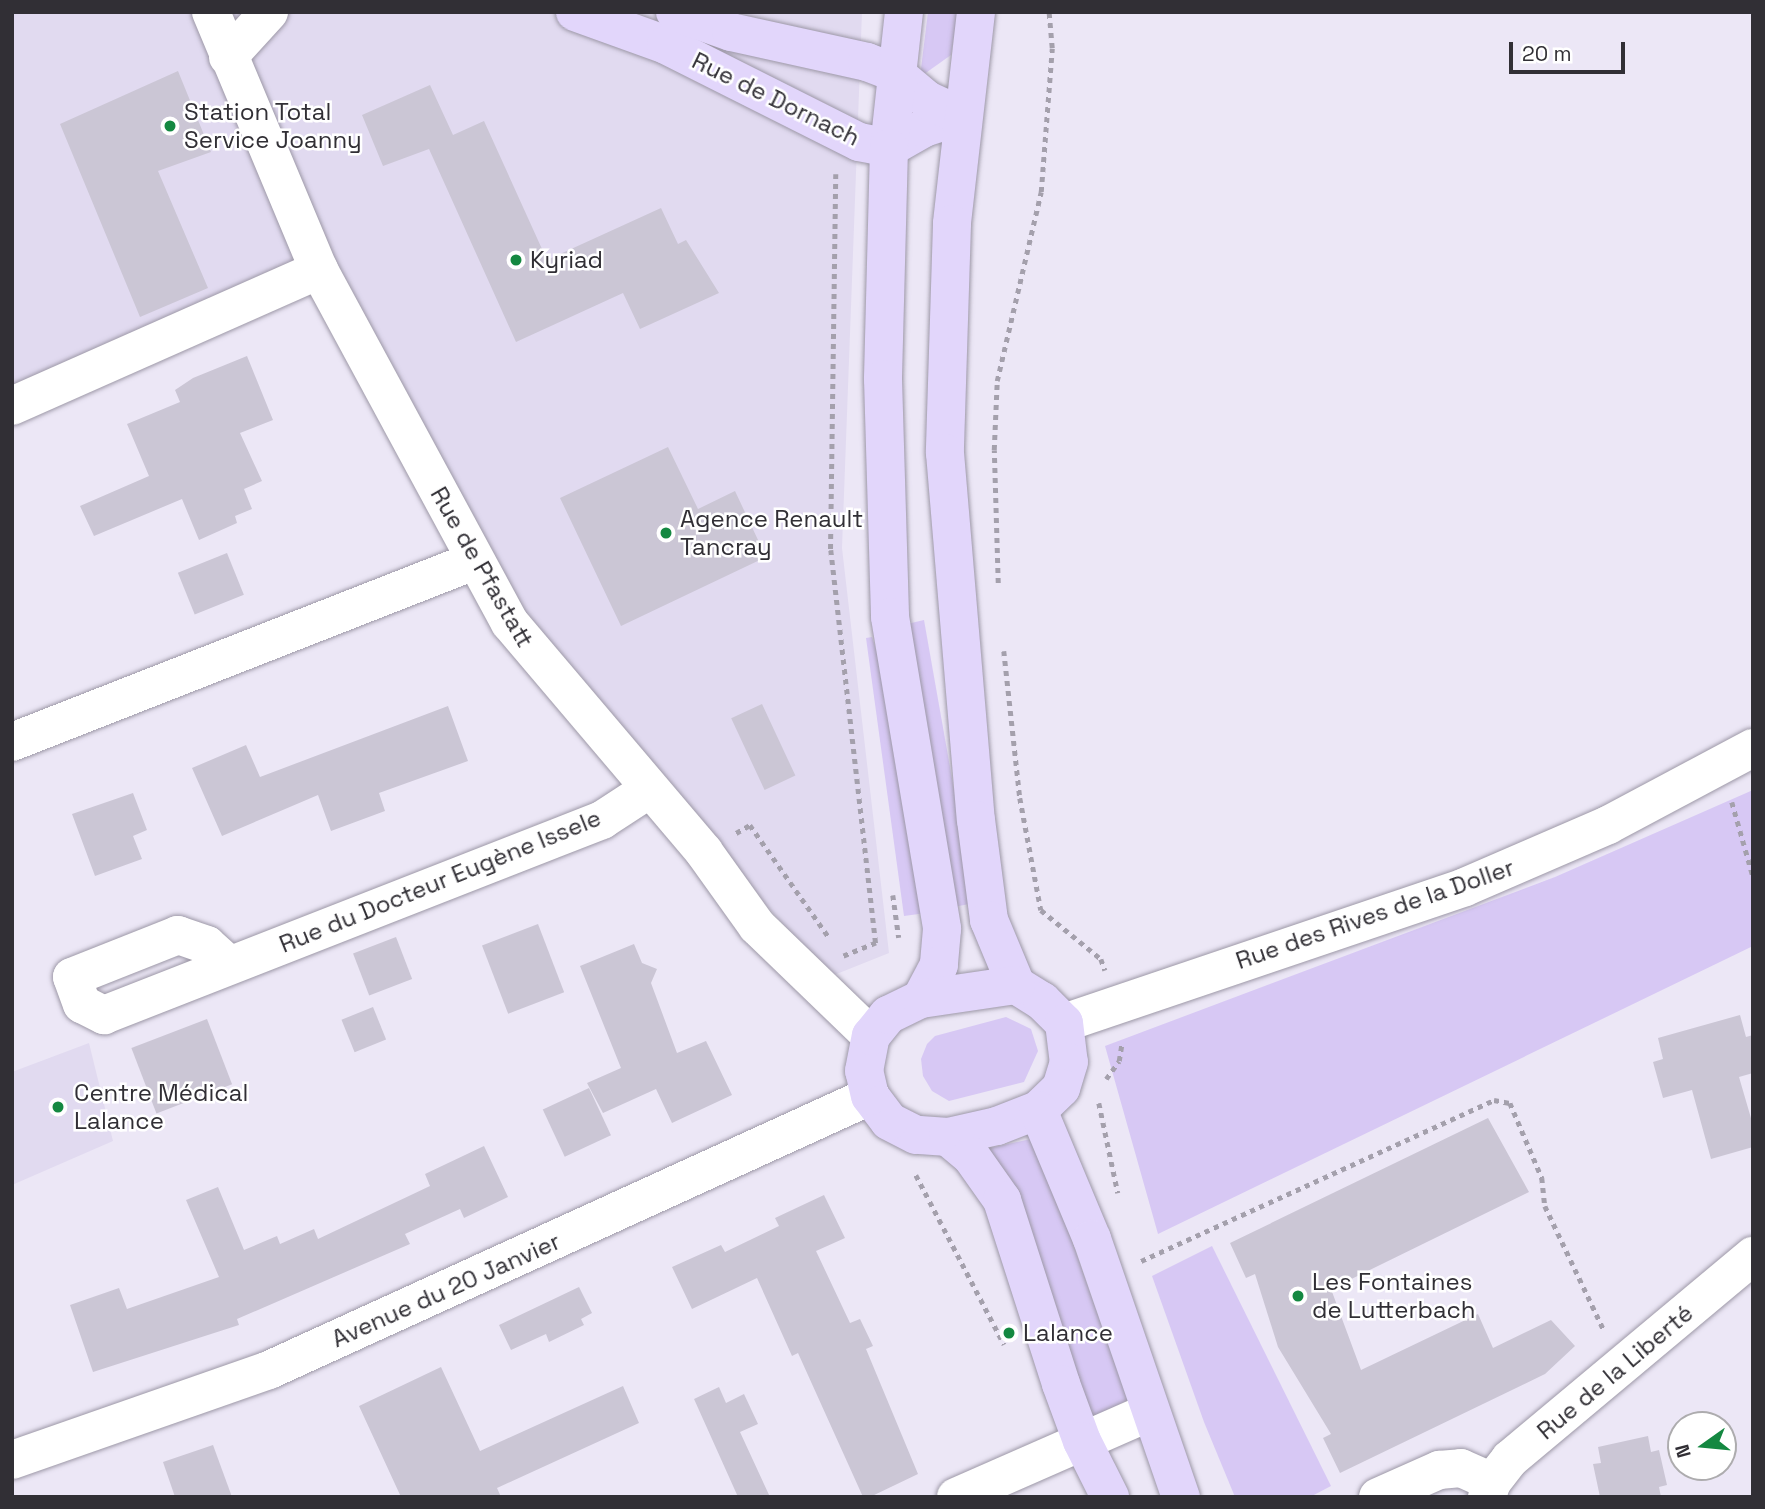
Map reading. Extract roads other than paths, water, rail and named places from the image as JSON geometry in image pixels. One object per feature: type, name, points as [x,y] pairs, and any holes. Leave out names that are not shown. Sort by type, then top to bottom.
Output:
[{"type":"main road","name":"Rue de Dornach","points":[[575,12],[666,45],[756,87],[837,134],[889,148],[924,128],[962,116]]},
{"type":"main road","name":"Rue de Dornach","points":[[675,12],[731,32],[867,62],[895,74],[927,100],[962,116]]},
{"type":"main road","points":[[904,12],[895,74],[889,148],[883,379],[890,617],[942,929],[939,965],[921,999]]},
{"type":"main road","points":[[976,12],[962,116],[952,224],[948,493],[975,820],[989,920],[1016,985],[1042,1001],[1064,1023],[1069,1062],[1060,1088],[1038,1110],[997,1126],[948,1137],[916,1135],[879,1108],[864,1071],[870,1036],[888,1015],[921,999],[1016,985]]},
{"type":"main road","points":[[1038,1110],[1092,1239],[1181,1497]]},
{"type":"main road","points":[[948,1137],[971,1156],[1002,1200],[1082,1441],[1110,1497]]},
{"type":"street","name":"Rue de Pfastatt","points":[[211,12],[319,270],[475,561],[537,659],[704,852],[757,926],[810,981],[870,1036]]},
{"type":"street","points":[[228,57],[269,12]]},
{"type":"street","points":[[12,407],[319,270]]},
{"type":"street","points":[[12,742],[475,561]]},
{"type":"street","name":"Rue des Rives de la Doller","points":[[1064,1023],[1465,887],[1608,825],[1720,769],[1753,748]]},
{"type":"street","name":"Rue du Docteur Eugène Issele","points":[[228,964],[602,820],[648,790]]},
{"type":"street","name":"Avenue du 20 Janvier","points":[[12,1460],[269,1370],[879,1108]]},
{"type":"street","name":"Rue de la Liberté","points":[[1489,1489],[1510,1459],[1753,1256]]},
{"type":"street","points":[[956,1497],[1150,1412]]},
{"type":"street","points":[[1378,1497],[1439,1470],[1461,1468],[1489,1489]]},
{"type":"place","name":"Station Total Service Joanny","points":[[170,126]]},
{"type":"place","name":"Kyriad","points":[[516,260]]},
{"type":"place","name":"Agence Renault Tancray","points":[[666,533]]},
{"type":"place","name":"Centre Médical Lalance","points":[[58,1107]]},
{"type":"place","name":"Les Fontaines de Lutterbach","points":[[1298,1296]]},
{"type":"place","name":"Lalance","points":[[1009,1333]]}]
